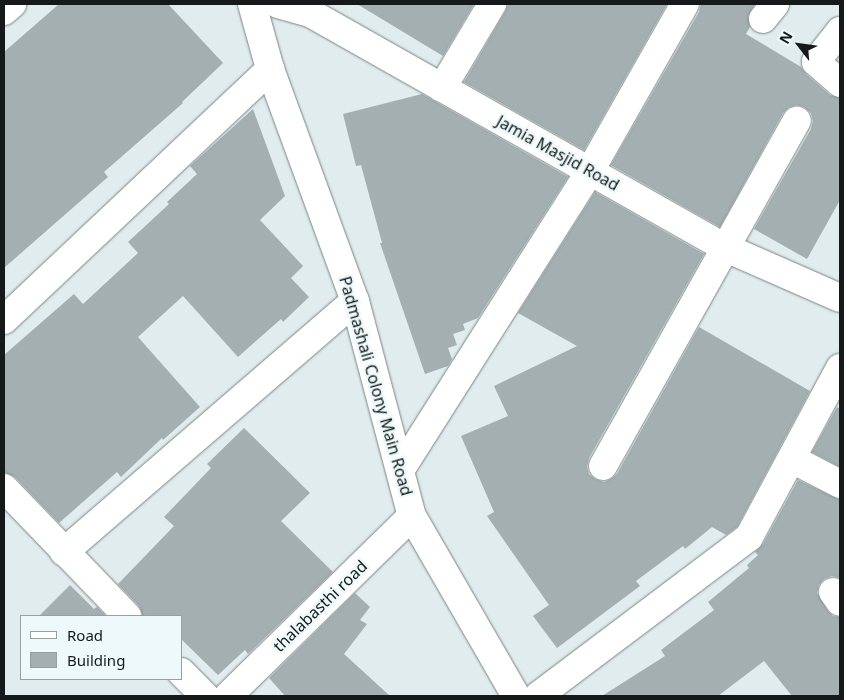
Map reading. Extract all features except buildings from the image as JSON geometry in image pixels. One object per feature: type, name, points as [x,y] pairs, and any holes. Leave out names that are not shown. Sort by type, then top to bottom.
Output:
[{"type":"street","points":[[4,12],[12,4]]},
{"type":"street","name":"Padmashali Colony Main Road","points":[[252,4],[270,69],[355,301],[412,516],[516,696]]},
{"type":"street","name":"Jamia Masjid Road","points":[[278,4],[315,9],[442,88],[726,248],[840,298]]},
{"type":"street","points":[[442,88],[492,4]]},
{"type":"street","points":[[401,470],[590,171],[685,4]]},
{"type":"street","points":[[840,31],[816,62],[840,82]]},
{"type":"street","points":[[4,320],[270,69]]},
{"type":"street","points":[[603,466],[797,121]]},
{"type":"street","points":[[64,552],[355,301]]},
{"type":"street","points":[[538,696],[749,537],[840,368]]},
{"type":"street","points":[[792,459],[840,484]]},
{"type":"street","points":[[4,488],[126,615]]},
{"type":"street","name":"thalabasthi road","points":[[228,696],[412,516]]},
{"type":"street","points":[[182,673],[205,696]]}]
